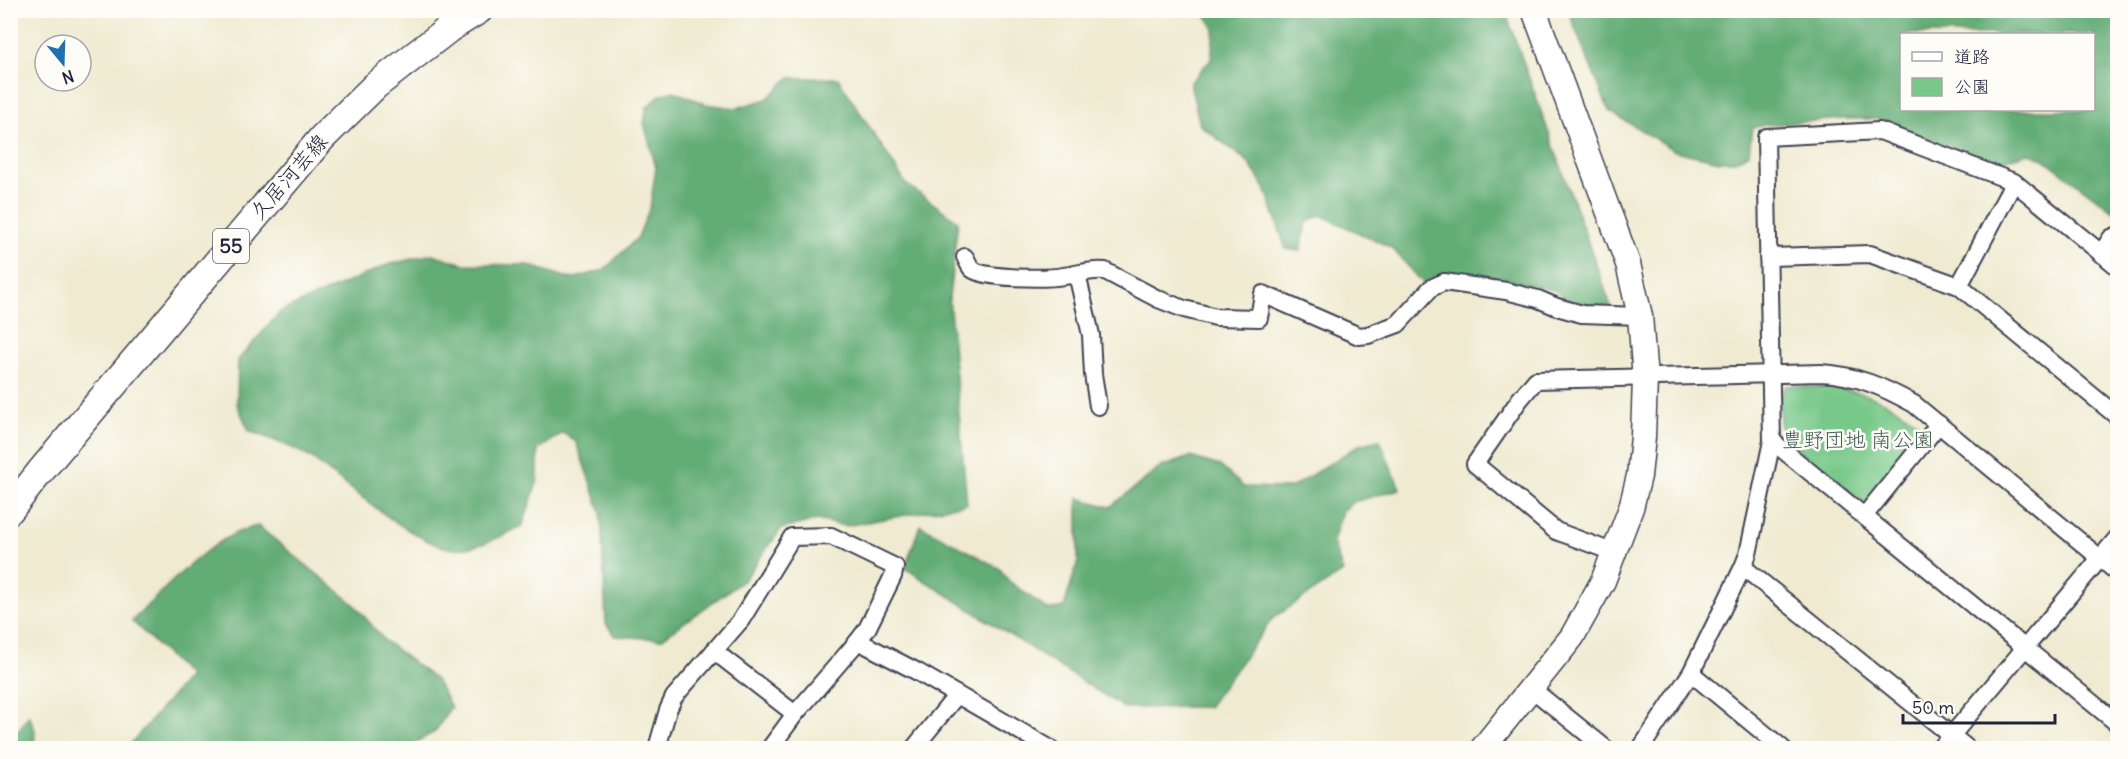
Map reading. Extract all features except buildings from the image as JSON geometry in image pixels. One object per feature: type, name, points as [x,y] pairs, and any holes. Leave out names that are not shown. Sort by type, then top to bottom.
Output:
[{"type":"main road","name":"久居河芸線","points":[[10,510],[322,138],[375,86],[450,28],[479,10]]},
{"type":"street","points":[[1483,748],[1572,638],[1604,582],[1631,508],[1639,476],[1643,436],[1645,379],[1640,316],[1628,264],[1534,10]]},
{"type":"street","points":[[1641,748],[1690,673],[1743,567],[1748,554],[1772,441],[1766,136],[1880,131],[2014,182],[2118,267]]},
{"type":"street","points":[[1959,285],[2014,182]]},
{"type":"street","points":[[2101,254],[2111,238],[2118,235]]},
{"type":"street","points":[[1768,257],[1870,254],[1959,285],[2118,417]]},
{"type":"street","points":[[965,257],[972,269],[986,274],[1042,278],[1095,270],[1105,271],[1164,302],[1216,317],[1259,318],[1263,294],[1359,336],[1398,324],[1431,288],[1444,282],[1538,298],[1557,307],[1582,314],[1640,316]]},
{"type":"street","points":[[1077,274],[1091,335],[1093,374],[1098,406]]},
{"type":"street","points":[[1615,553],[1556,531],[1475,464],[1536,380],[1837,374],[1882,386],[1914,404],[2118,573]]},
{"type":"street","points":[[1865,515],[1939,424]]},
{"type":"street","points":[[1772,441],[2118,724]]},
{"type":"street","points":[[657,748],[674,697],[741,621],[792,537],[831,536],[895,567],[893,576],[867,629],[795,714],[770,748]]},
{"type":"street","points":[[1946,742],[2118,537]]},
{"type":"street","points":[[1743,567],[1946,742],[1967,748]]},
{"type":"street","points":[[858,641],[1049,748]]},
{"type":"street","points":[[714,651],[795,714]]},
{"type":"street","points":[[1690,673],[1782,748]]},
{"type":"street","points":[[1532,689],[1605,748]]},
{"type":"street","points":[[914,748],[957,695]]},
{"type":"green space","points":[[1302,10],[1364,15],[1391,10],[1505,11],[1611,306],[1581,310],[1556,291],[1497,277],[1481,275],[1452,286],[1422,282],[1392,248],[1320,215],[1307,222],[1300,251],[1286,249],[1265,188],[1248,162],[1200,125],[1190,83],[1211,59],[1214,29],[1206,16],[1198,11]]},
{"type":"green space","points":[[1568,11],[2117,11],[2117,214],[2044,159],[2028,153],[1999,162],[1984,160],[1879,119],[1843,119],[1752,128],[1749,153],[1735,161],[1719,161],[1675,151],[1609,111]]},
{"type":"green space","points":[[789,78],[838,78],[906,184],[958,221],[949,298],[967,504],[845,526],[817,520],[781,529],[744,580],[661,639],[615,636],[606,624],[601,513],[576,442],[563,433],[538,450],[538,480],[523,525],[482,544],[455,549],[440,546],[402,526],[304,454],[249,431],[237,404],[238,360],[281,311],[387,265],[432,254],[464,264],[527,265],[572,279],[604,270],[638,237],[650,207],[656,168],[644,123],[647,107],[660,95],[674,91],[705,104],[737,108],[767,99]]},
{"type":"green space","name":"豊野団地 南公園","points":[[1786,386],[1827,388],[1861,393],[1893,406],[1927,430],[1866,504],[1781,436],[1779,397]]},
{"type":"green space","points":[[1380,440],[1400,489],[1353,502],[1342,512],[1333,542],[1343,572],[1273,618],[1208,707],[1124,708],[905,568],[920,525],[999,568],[1009,581],[1048,610],[1064,607],[1078,561],[1078,498],[1110,507],[1161,467],[1190,457],[1220,466],[1244,487],[1291,488],[1359,445]]},
{"type":"green space","points":[[258,526],[354,604],[385,641],[436,680],[451,707],[435,732],[405,748],[127,748],[189,676],[132,621],[190,564],[207,551],[241,531]]},
{"type":"green space","points":[[29,715],[35,730],[34,748],[11,748],[11,741]]}]
